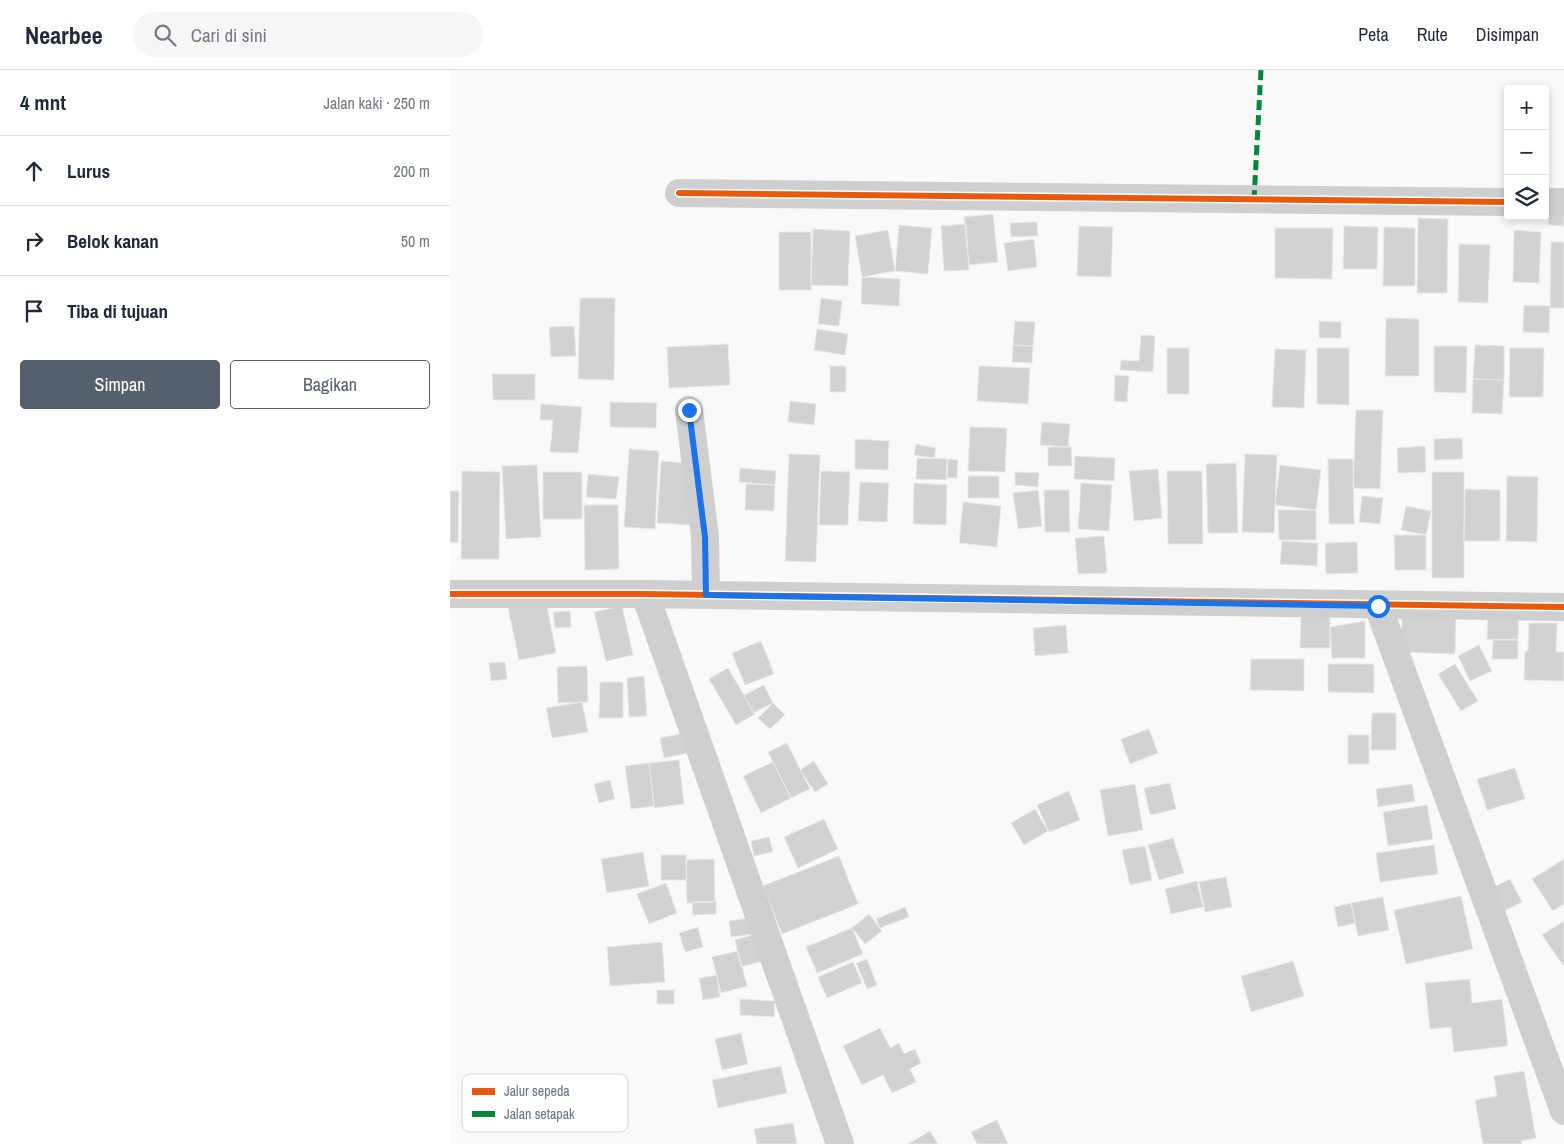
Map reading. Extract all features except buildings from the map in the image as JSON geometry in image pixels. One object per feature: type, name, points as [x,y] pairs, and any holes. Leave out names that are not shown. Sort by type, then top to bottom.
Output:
[{"type":"street","points":[[679,193],[1504,202]]},
{"type":"street","points":[[1549,202],[1564,202]]},
{"type":"street","points":[[689,410],[705,537],[706,595]]},
{"type":"street","points":[[450,594],[645,594],[1378,606],[1564,607]]},
{"type":"street","points":[[645,594],[840,1144]]},
{"type":"street","points":[[1378,606],[1564,1110]]},
{"type":"marked path","points":[[1254,200],[1261,70]]},
{"type":"cycle path","points":[[679,193],[1504,202]]},
{"type":"cycle path","points":[[450,594],[645,594],[1564,607]]},
{"type":"route","points":[[689,410],[705,537],[706,595],[1378,606]]}]
